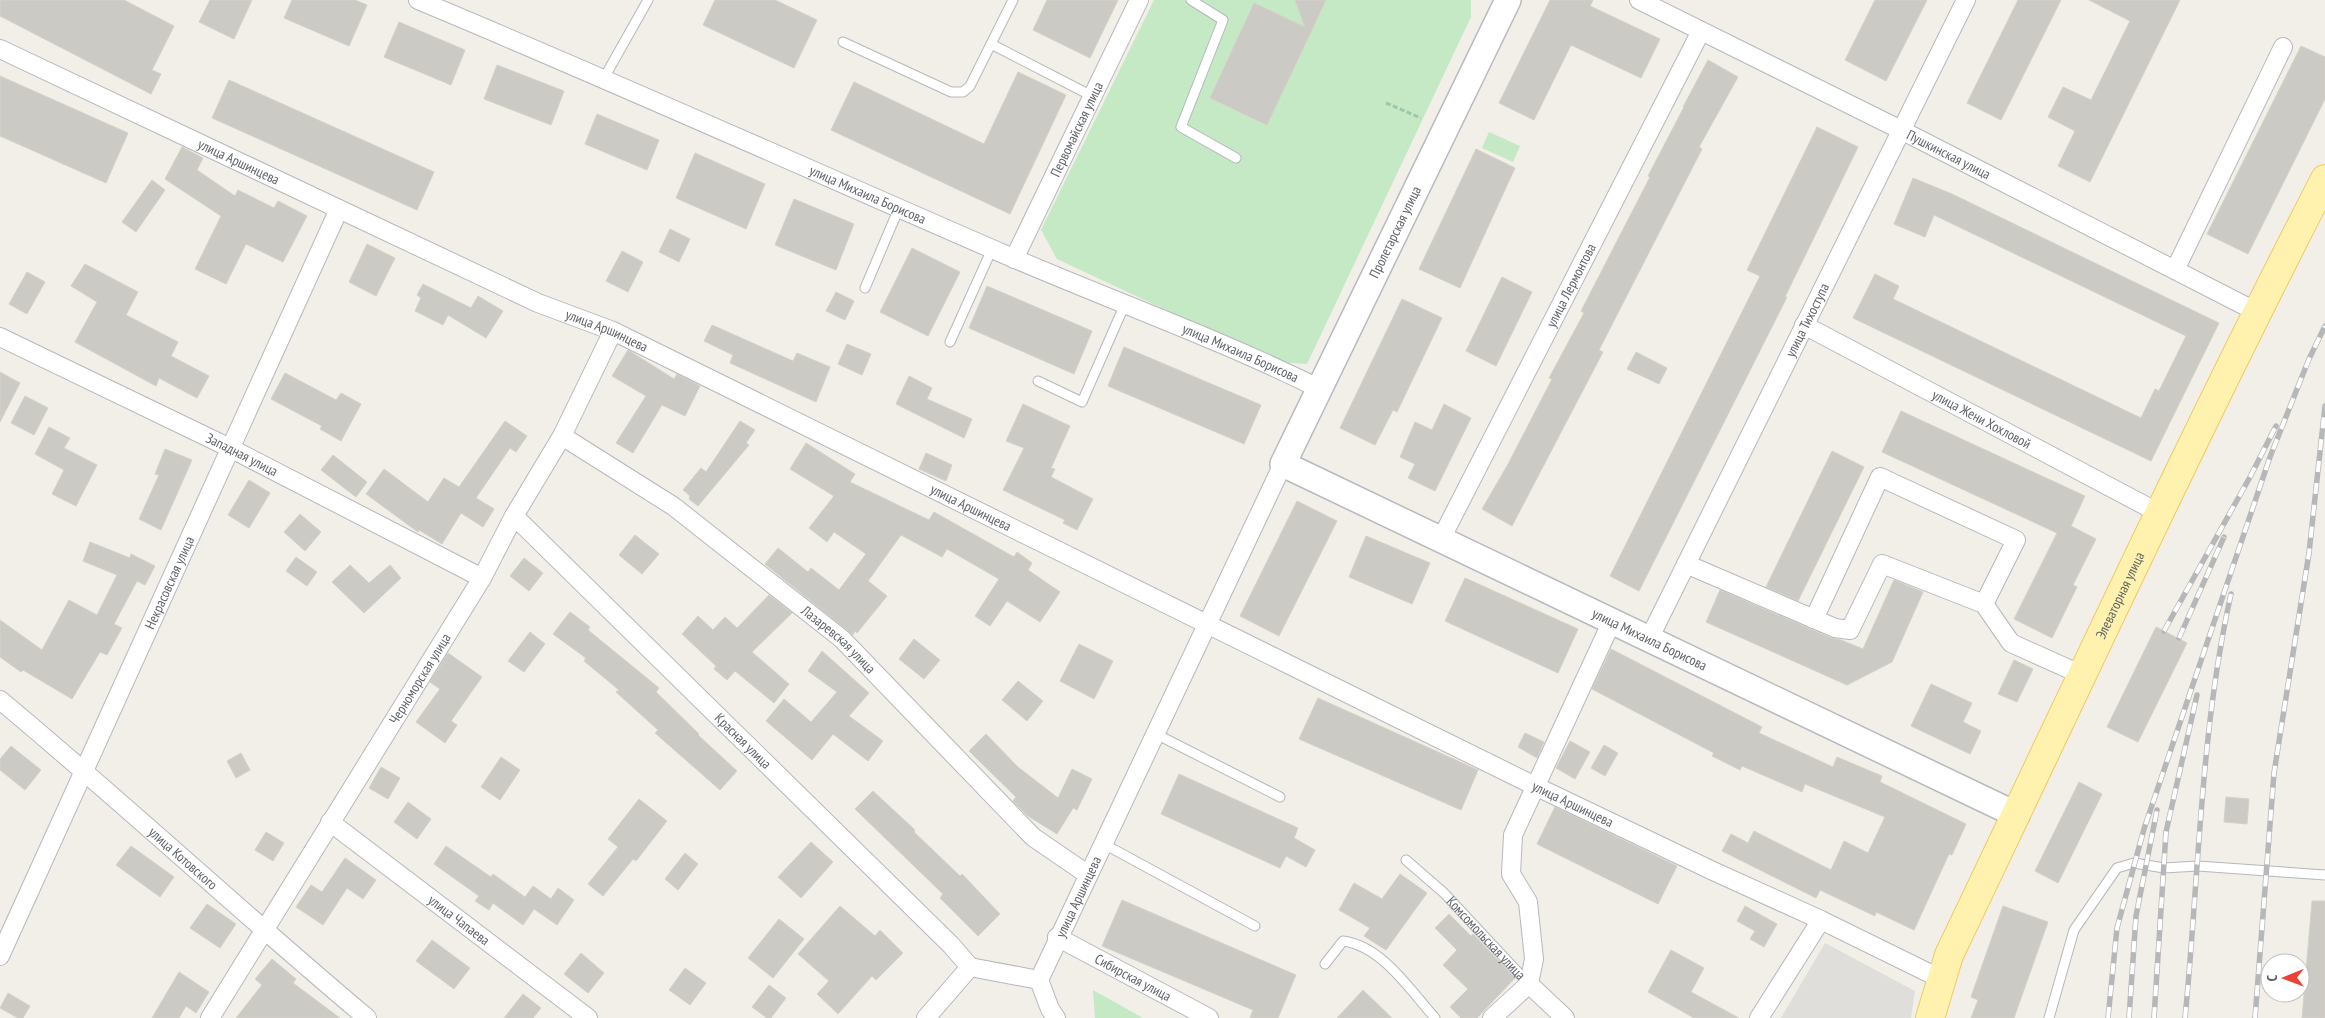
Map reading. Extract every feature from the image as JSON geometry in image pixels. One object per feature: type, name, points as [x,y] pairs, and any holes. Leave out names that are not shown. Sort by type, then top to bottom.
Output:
[{"type":"main road","name":"Элеваторная улица","points":[[1930,1018],[1940,979],[1949,955],[2159,513],[2257,312],[2325,179]]},
{"type":"street","name":"Первомайская улица","points":[[1014,259],[1139,0]]},
{"type":"street","name":"Пролетарская улица","points":[[1283,464],[1318,388],[1508,0]]},
{"type":"street","name":"Пушкинская улица","points":[[1639,0],[1901,130],[2257,312]]},
{"type":"street","name":"улица Тихоступа","points":[[1649,639],[1966,0]]},
{"type":"street","name":"улица Михаила Борисова","points":[[425,1],[1014,259],[1274,366],[1318,388]]},
{"type":"street","name":"улица Лермонтова","points":[[1441,540],[1701,31]]},
{"type":"street","points":[[2175,270],[2283,47]]},
{"type":"street","name":"улица Аршинцева","points":[[0,49],[538,303],[613,331],[1535,786],[1714,872],[1821,920],[1940,979]]},
{"type":"street","name":"Некрасовская улица","points":[[1,950],[85,771],[339,209]]},
{"type":"street","name":"улица Жени Хохловой","points":[[1804,325],[2159,513]]},
{"type":"street","name":"Черноморская улица","points":[[210,1018],[482,578],[514,516],[562,436],[613,331]]},
{"type":"street","name":"Западная улица","points":[[0,337],[230,448],[482,578]]},
{"type":"street","name":"Лазаревская улица","points":[[562,436],[673,506],[842,639],[1033,838],[1087,874]]},
{"type":"street","name":"улица Михаила Борисова","points":[[1283,464],[2017,815]]},
{"type":"street","name":"улица Аршинцева","points":[[1039,980],[1057,937],[1283,464]]},
{"type":"street","points":[[1814,619],[1880,477],[2016,540],[1984,604]]},
{"type":"street","name":"Красная улица","points":[[514,516],[951,945],[970,967]]},
{"type":"street","points":[[1686,564],[1834,628],[1850,630],[1882,564],[1984,604],[2011,643],[2082,675]]},
{"type":"street","points":[[1492,1018],[1529,984],[1534,959],[1528,902],[1511,874],[1514,835],[1612,621]]},
{"type":"street","name":"улица Котовского","points":[[0,700],[85,771],[263,930],[367,1018]]},
{"type":"street","name":"улица Чапаева","points":[[330,822],[588,1018]]},
{"type":"street","points":[[1759,1018],[1821,920]]},
{"type":"street","name":"Сибирская улица","points":[[1057,937],[1210,1018]]},
{"type":"street","points":[[926,1018],[970,967],[1039,980],[1050,1009],[1056,1018]]},
{"type":"street","name":"Комсомольская улица","points":[[1529,984],[1564,1018]]},
{"type":"lane","points":[[604,78],[648,0]]},
{"type":"lane","points":[[843,42],[951,92],[963,92],[970,86],[1013,0]]},
{"type":"lane","points":[[1191,0],[1223,20],[1181,127],[1236,158]]},
{"type":"lane","points":[[991,44],[1092,96]]},
{"type":"lane","points":[[865,288],[899,208]]},
{"type":"lane","points":[[950,342],[992,249]]},
{"type":"lane","points":[[1038,381],[1082,402],[1125,304]]},
{"type":"lane","points":[[1154,733],[1280,797]]},
{"type":"lane","points":[[1102,843],[1256,926]]},
{"type":"lane","name":"Комсомольская улица","points":[[1406,860],[1444,892],[1529,984]]},
{"type":"lane","points":[[2049,1018],[2074,930],[2117,868],[2134,863],[2164,868],[2198,866],[2325,875]]},
{"type":"lane","points":[[1325,964],[1343,941],[1356,942],[1381,958],[1435,1018]]},
{"type":"path","points":[[1386,102],[1421,118]]},
{"type":"shaded area","points":[[1825,943],[1915,991],[1911,1018],[1781,1018]]},
{"type":"green space","points":[[1154,0],[1471,0],[1471,17],[1307,364],[1277,362],[1057,259],[1041,230]]},
{"type":"green space","points":[[1489,132],[1520,146],[1513,162],[1482,148]]},
{"type":"green space","points":[[1093,990],[1143,1018],[1095,1018]]},
{"type":"building","points":[[0,0],[124,0],[174,26],[152,70],[161,74],[151,94],[0,16]]},
{"type":"building","points":[[210,0],[252,0],[234,39],[199,22]]},
{"type":"building","points":[[292,0],[355,0],[367,5],[349,46],[284,18]]},
{"type":"building","points":[[715,0],[775,0],[817,20],[794,68],[703,25]]},
{"type":"building","points":[[1047,0],[1118,0],[1090,58],[1033,30]]},
{"type":"building","points":[[1295,0],[1326,0],[1267,125],[1210,98],[1254,3],[1305,27]]},
{"type":"building","points":[[1550,0],[1593,0],[1590,6],[1660,39],[1641,78],[1571,45],[1534,120],[1499,103]]},
{"type":"building","points":[[1875,0],[1927,0],[1886,81],[1845,60]]},
{"type":"building","points":[[2018,0],[2061,0],[2001,120],[1967,103]]},
{"type":"building","points":[[2089,0],[2180,0],[2090,182],[2058,166],[2075,131],[2048,117],[2063,87],[2091,100],[2130,21]]},
{"type":"building","points":[[399,22],[465,50],[451,85],[384,57]]},
{"type":"building","points":[[2301,46],[2325,57],[2325,99],[2248,254],[2207,234]]},
{"type":"building","points":[[1708,60],[1738,77],[1699,147],[1702,149],[1599,350],[1603,352],[1512,526],[1482,509],[1507,466],[1552,379],[1549,378],[1584,313],[1581,311]]},
{"type":"building","points":[[497,65],[564,91],[551,125],[484,99]]},
{"type":"building","points":[[1018,72],[1066,95],[1010,214],[831,130],[854,82],[984,144]]},
{"type":"building","points":[[0,76],[128,133],[106,183],[0,136]]},
{"type":"building","points":[[229,80],[434,172],[417,210],[212,118]]},
{"type":"building","points":[[597,114],[659,140],[647,170],[585,144]]},
{"type":"building","points":[[1817,127],[1858,147],[1785,297],[1787,297],[1639,591],[1610,576],[1760,276],[1747,270]]},
{"type":"building","points":[[182,147],[203,158],[197,170],[235,196],[238,190],[274,208],[278,201],[307,216],[283,262],[246,244],[226,284],[195,269],[221,216],[165,179]]},
{"type":"building","points":[[1476,149],[1515,168],[1460,288],[1419,269]]},
{"type":"building","points":[[695,153],[765,184],[746,229],[676,198]]},
{"type":"building","points":[[1913,178],[1952,194],[2219,323],[2151,461],[1853,318],[1875,274],[1899,286],[1893,299],[2141,418],[2155,389],[2159,391],[2186,336],[1934,215],[1925,237],[1894,224]]},
{"type":"building","points":[[152,180],[165,190],[136,232],[122,222]]},
{"type":"building","points":[[794,199],[854,224],[836,270],[775,245]]},
{"type":"building","points":[[670,229],[690,239],[679,262],[659,252]]},
{"type":"building","points":[[367,244],[395,258],[376,296],[349,282]]},
{"type":"building","points":[[912,248],[960,272],[928,336],[880,312]]},
{"type":"building","points":[[622,251],[643,262],[628,292],[606,281]]},
{"type":"building","points":[[85,264],[138,292],[126,315],[178,342],[171,356],[209,376],[197,398],[159,378],[156,386],[75,342],[97,302],[71,286]]},
{"type":"building","points":[[27,272],[45,282],[27,314],[9,304]]},
{"type":"building","points":[[1502,277],[1532,292],[1496,366],[1466,351]]},
{"type":"building","points":[[423,284],[471,308],[478,296],[503,311],[486,338],[448,315],[443,325],[415,311],[421,298],[417,295]]},
{"type":"building","points":[[987,286],[1092,331],[1074,374],[969,328]]},
{"type":"building","points":[[836,292],[854,301],[845,320],[826,311]]},
{"type":"building","points":[[1402,299],[1442,318],[1397,412],[1393,410],[1375,445],[1340,428]]},
{"type":"building","points":[[712,325],[793,361],[797,353],[830,367],[816,402],[730,363],[733,355],[704,341]]},
{"type":"building","points":[[847,344],[871,354],[862,375],[838,364]]},
{"type":"building","points":[[1124,347],[1261,405],[1244,444],[1108,386]]},
{"type":"building","points":[[628,350],[674,379],[677,374],[700,386],[685,416],[662,405],[633,453],[616,443],[646,396],[612,376]]},
{"type":"building","points":[[1636,352],[1667,368],[1659,384],[1627,369]]},
{"type":"building","points":[[0,372],[20,383],[0,422]]},
{"type":"building","points":[[285,373],[336,400],[341,393],[361,404],[341,441],[320,429],[322,426],[271,399]]},
{"type":"building","points":[[909,376],[932,388],[927,399],[972,419],[964,438],[896,404]]},
{"type":"building","points":[[25,396],[48,408],[34,435],[11,423]]},
{"type":"building","points":[[1023,404],[1070,426],[1051,468],[1055,469],[1051,477],[1093,499],[1077,530],[1063,523],[1065,520],[1003,490],[1024,448],[1006,441]]},
{"type":"building","points":[[1444,404],[1471,418],[1435,491],[1408,478],[1415,464],[1400,457],[1415,422],[1432,430]]},
{"type":"building","points":[[1901,411],[2085,496],[2071,526],[2096,539],[2073,585],[2077,587],[2052,638],[2014,619],[2057,533],[1882,452]]},
{"type":"building","points":[[505,421],[527,436],[516,452],[510,448],[476,498],[494,509],[483,527],[461,513],[442,544],[419,530],[418,532],[366,494],[384,469],[428,502],[444,478],[459,487]]},
{"type":"building","points":[[740,421],[755,430],[746,443],[749,445],[698,506],[689,499],[690,496],[683,490],[701,468],[706,472]]},
{"type":"building","points":[[49,427],[70,438],[64,448],[97,465],[76,506],[52,494],[64,470],[35,454]]},
{"type":"building","points":[[806,443],[855,474],[850,482],[929,520],[934,512],[1014,557],[1017,552],[1032,563],[1028,570],[1060,592],[1040,622],[1007,601],[990,626],[975,616],[999,579],[947,549],[942,557],[901,535],[868,581],[887,596],[857,633],[855,631],[853,635],[765,564],[778,548],[808,572],[811,568],[839,590],[866,554],[834,532],[827,542],[809,528],[834,496],[790,469]]},
{"type":"building","points":[[165,449],[192,460],[161,530],[139,519],[159,475],[155,474]]},
{"type":"building","points":[[1832,451],[1864,467],[1798,601],[1766,587]]},
{"type":"building","points":[[926,453],[952,465],[946,481],[919,469]]},
{"type":"building","points":[[333,455],[367,482],[356,497],[321,470]]},
{"type":"building","points":[[249,480],[270,493],[249,528],[228,515]]},
{"type":"building","points":[[1297,501],[1337,521],[1279,636],[1240,616]]},
{"type":"building","points":[[300,514],[321,532],[305,551],[284,532]]},
{"type":"building","points":[[635,535],[659,554],[642,574],[619,555]]},
{"type":"building","points":[[1366,536],[1430,563],[1412,604],[1349,577]]},
{"type":"building","points":[[90,542],[130,558],[131,554],[155,566],[145,585],[137,581],[114,624],[122,628],[107,655],[100,652],[72,699],[23,670],[21,672],[0,657],[0,620],[42,650],[69,600],[97,615],[117,575],[83,561]]},
{"type":"building","points":[[296,557],[317,572],[307,586],[286,571]]},
{"type":"building","points":[[524,558],[543,573],[529,591],[510,576]]},
{"type":"building","points":[[350,565],[369,583],[390,565],[401,578],[364,613],[332,582]]},
{"type":"building","points":[[1465,578],[1578,629],[1558,673],[1445,621]]},
{"type":"building","points":[[1894,580],[1923,592],[1892,662],[1847,685],[1706,622],[1720,590],[1831,638],[1863,649]]},
{"type":"building","points":[[769,595],[792,613],[752,652],[789,684],[774,703],[735,671],[727,680],[714,669],[716,666],[682,634],[698,616],[713,630],[725,617],[737,628]]},
{"type":"building","points":[[570,612],[590,627],[588,630],[659,688],[656,692],[737,771],[720,790],[655,733],[658,730],[616,692],[619,690],[584,661],[586,658],[553,634]]},
{"type":"building","points":[[2156,627],[2187,643],[2138,742],[2107,727]]},
{"type":"building","points":[[530,632],[545,644],[524,672],[508,661]]},
{"type":"building","points":[[914,639],[940,660],[924,679],[899,659]]},
{"type":"building","points":[[1079,644],[1113,661],[1094,699],[1060,681]]},
{"type":"building","points":[[1611,649],[1762,727],[1759,733],[1833,767],[1837,757],[1882,776],[1880,782],[1966,824],[1952,855],[1949,854],[1914,930],[1876,912],[1875,916],[1820,890],[1816,898],[1722,851],[1731,834],[1748,843],[1754,831],[1831,870],[1844,841],[1868,853],[1885,817],[1805,784],[1802,792],[1742,766],[1740,770],[1712,756],[1714,753],[1592,689]]},
{"type":"building","points":[[822,651],[869,693],[849,716],[883,741],[868,761],[833,734],[812,760],[766,721],[784,699],[811,722],[837,692],[808,671]]},
{"type":"building","points":[[448,653],[482,677],[451,721],[457,725],[445,743],[416,722],[440,689],[430,682]]},
{"type":"building","points":[[2014,660],[2033,669],[2017,702],[1998,694]]},
{"type":"building","points":[[1018,681],[1043,701],[1027,721],[1002,700]]},
{"type":"building","points":[[1931,684],[1972,703],[1963,722],[1981,731],[1970,754],[1911,726]]},
{"type":"building","points":[[1318,698],[1478,770],[1461,810],[1299,739]]},
{"type":"building","points":[[1525,733],[1544,742],[1537,758],[1518,747]]},
{"type":"building","points":[[986,734],[1018,767],[1058,798],[1072,769],[1092,779],[1077,810],[1073,808],[1057,834],[1028,816],[1013,801],[1016,797],[969,751]]},
{"type":"building","points":[[1570,741],[1590,752],[1575,779],[1556,768]]},
{"type":"building","points":[[1604,745],[1618,753],[1605,776],[1591,768]]},
{"type":"building","points":[[11,746],[41,770],[25,790],[0,770],[0,759]]},
{"type":"building","points":[[241,753],[250,770],[236,778],[227,761]]},
{"type":"building","points":[[501,757],[520,770],[500,800],[481,787]]},
{"type":"building","points":[[381,767],[400,778],[388,799],[369,788]]},
{"type":"building","points":[[1179,774],[1298,828],[1294,838],[1315,850],[1306,867],[1286,856],[1280,868],[1161,814]]},
{"type":"building","points":[[2079,782],[2102,794],[2058,883],[2035,871]]},
{"type":"building","points":[[873,791],[960,876],[962,874],[1000,914],[978,936],[940,898],[943,894],[855,809]]},
{"type":"building","points":[[2226,797],[2249,799],[2247,824],[2224,822]]},
{"type":"building","points":[[639,799],[667,821],[636,861],[633,859],[603,896],[588,884],[618,847],[608,839]]},
{"type":"building","points":[[408,802],[431,819],[417,839],[394,822]]},
{"type":"building","points":[[1555,807],[1677,866],[1658,904],[1537,844]]},
{"type":"building","points":[[266,832],[284,843],[273,861],[255,850]]},
{"type":"building","points":[[811,842],[833,862],[801,898],[778,877]]},
{"type":"building","points":[[131,846],[174,877],[160,897],[116,865]]},
{"type":"building","points":[[446,846],[491,877],[493,874],[525,897],[533,886],[551,899],[558,888],[574,900],[557,925],[534,909],[523,925],[493,903],[489,910],[475,901],[479,896],[434,864]]},
{"type":"building","points":[[685,853],[698,864],[678,890],[665,879]]},
{"type":"building","points":[[345,858],[376,880],[363,899],[347,888],[323,925],[296,907],[311,885],[322,892]]},
{"type":"building","points":[[1400,874],[1427,893],[1386,950],[1364,936],[1370,928],[1339,910],[1354,883],[1382,899]]},
{"type":"building","points":[[1122,900],[1296,975],[1278,1018],[1250,1018],[1253,1010],[1102,946]]},
{"type":"building","points":[[2312,901],[2325,901],[2325,1018],[2302,1018],[2303,1003],[2310,1003],[2310,953],[2308,953]]},
{"type":"building","points":[[207,904],[236,924],[220,948],[190,928]]},
{"type":"building","points":[[840,906],[875,936],[880,930],[903,953],[876,980],[872,976],[838,1014],[817,994],[829,981],[798,954]]},
{"type":"building","points":[[1745,906],[1777,924],[1764,947],[1750,939],[1755,931],[1737,921]]},
{"type":"building","points":[[2003,906],[2048,922],[2014,1018],[1971,1018],[1978,1000],[1971,997]]},
{"type":"building","points":[[1449,914],[1471,936],[1473,934],[1515,978],[1477,1018],[1461,1018],[1450,1007],[1468,989],[1443,965],[1457,950],[1435,928]]},
{"type":"building","points":[[779,919],[804,939],[773,978],[748,958]]},
{"type":"building","points":[[432,940],[470,968],[454,989],[416,961]]},
{"type":"building","points":[[1671,950],[1704,968],[1691,992],[1739,1018],[1694,1018],[1648,992]]},
{"type":"building","points":[[581,953],[604,973],[588,993],[564,974]]},
{"type":"building","points":[[272,959],[296,979],[293,983],[340,1018],[236,1018],[262,985],[255,979]]},
{"type":"building","points":[[685,968],[706,983],[690,1005],[669,990]]},
{"type":"building","points":[[179,972],[209,992],[196,1013],[186,1006],[179,1018],[152,1018]]},
{"type":"building","points":[[769,985],[786,998],[771,1018],[767,1018],[752,1007]]},
{"type":"building","points":[[1363,990],[1392,1018],[1337,1018]]},
{"type":"building","points":[[8,993],[30,1006],[23,1018],[18,1018],[0,1008]]},
{"type":"building","points":[[523,994],[541,1008],[533,1018],[504,1018]]},
{"type":"railway","points":[[2108,1018],[2117,928],[2144,829],[2270,457],[2309,359],[2325,326]]},
{"type":"railway","points":[[2255,1018],[2274,773],[2309,553],[2325,406]]},
{"type":"railway","points":[[2164,631],[2250,477],[2276,426]]},
{"type":"railway","points":[[2179,638],[2224,537]]},
{"type":"railway","points":[[2185,1018],[2207,752],[2221,646],[2231,594]]},
{"type":"railway","points":[[2154,1018],[2166,832],[2197,695]]},
{"type":"railway","points":[[2129,1018],[2136,916],[2157,810]]}]
